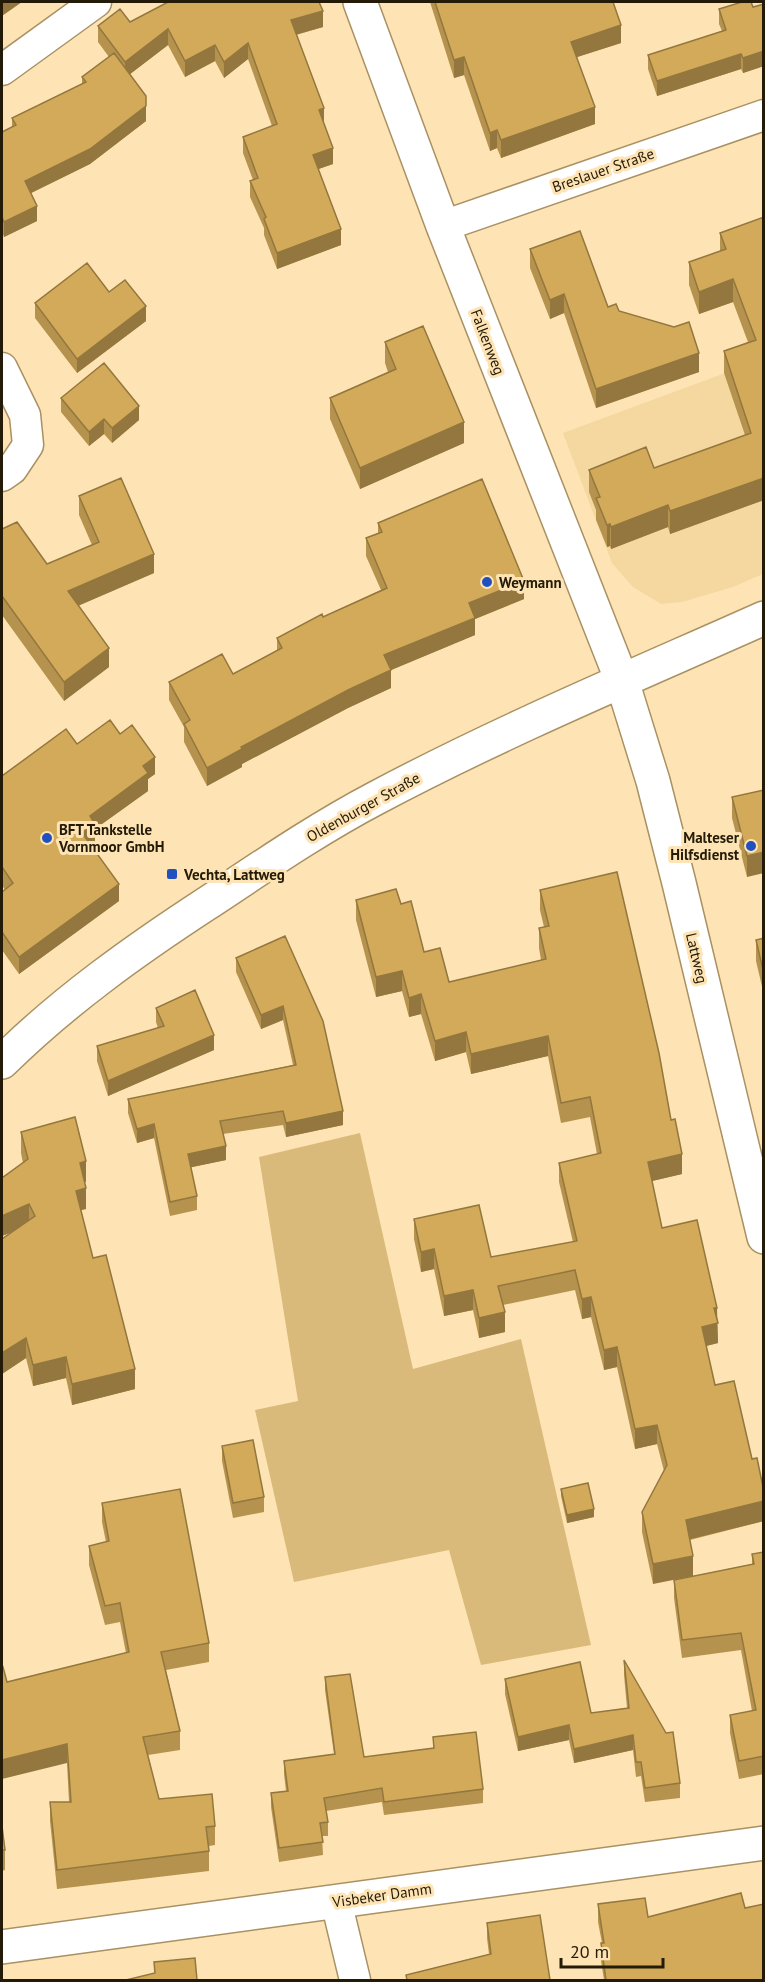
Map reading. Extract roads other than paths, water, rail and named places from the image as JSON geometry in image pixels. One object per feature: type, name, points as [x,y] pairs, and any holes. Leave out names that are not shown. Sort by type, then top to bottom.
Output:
[{"type":"main road","name":"Falkenweg","points":[[360,2],[443,226],[622,681]]},
{"type":"main road","name":"Oldenburger Straße","points":[[2,1062],[86,987],[164,932],[302,841],[375,798],[500,737],[764,618]]},
{"type":"main road","name":"Lattweg","points":[[622,681],[653,781],[764,1237]]},
{"type":"main road","name":"Visbeker Damm","points":[[2,1947],[764,1843]]},
{"type":"street","points":[[2,70],[96,2]]},
{"type":"street","name":"Breslauer Straße","points":[[443,226],[764,115]]},
{"type":"street","points":[[2,368],[25,415],[28,446],[12,469],[2,476]]},
{"type":"street","points":[[336,1901],[355,1980]]},
{"type":"place","name":"Weymann","points":[[487,582]]},
{"type":"place","name":"BFT Tankstelle Vornmoor GmbH","points":[[47,838]]},
{"type":"place","name":"Malteser Hilfsdienst","points":[[751,846]]},
{"type":"place","name":"Vechta, Lattweg","points":[[172,874]]}]
